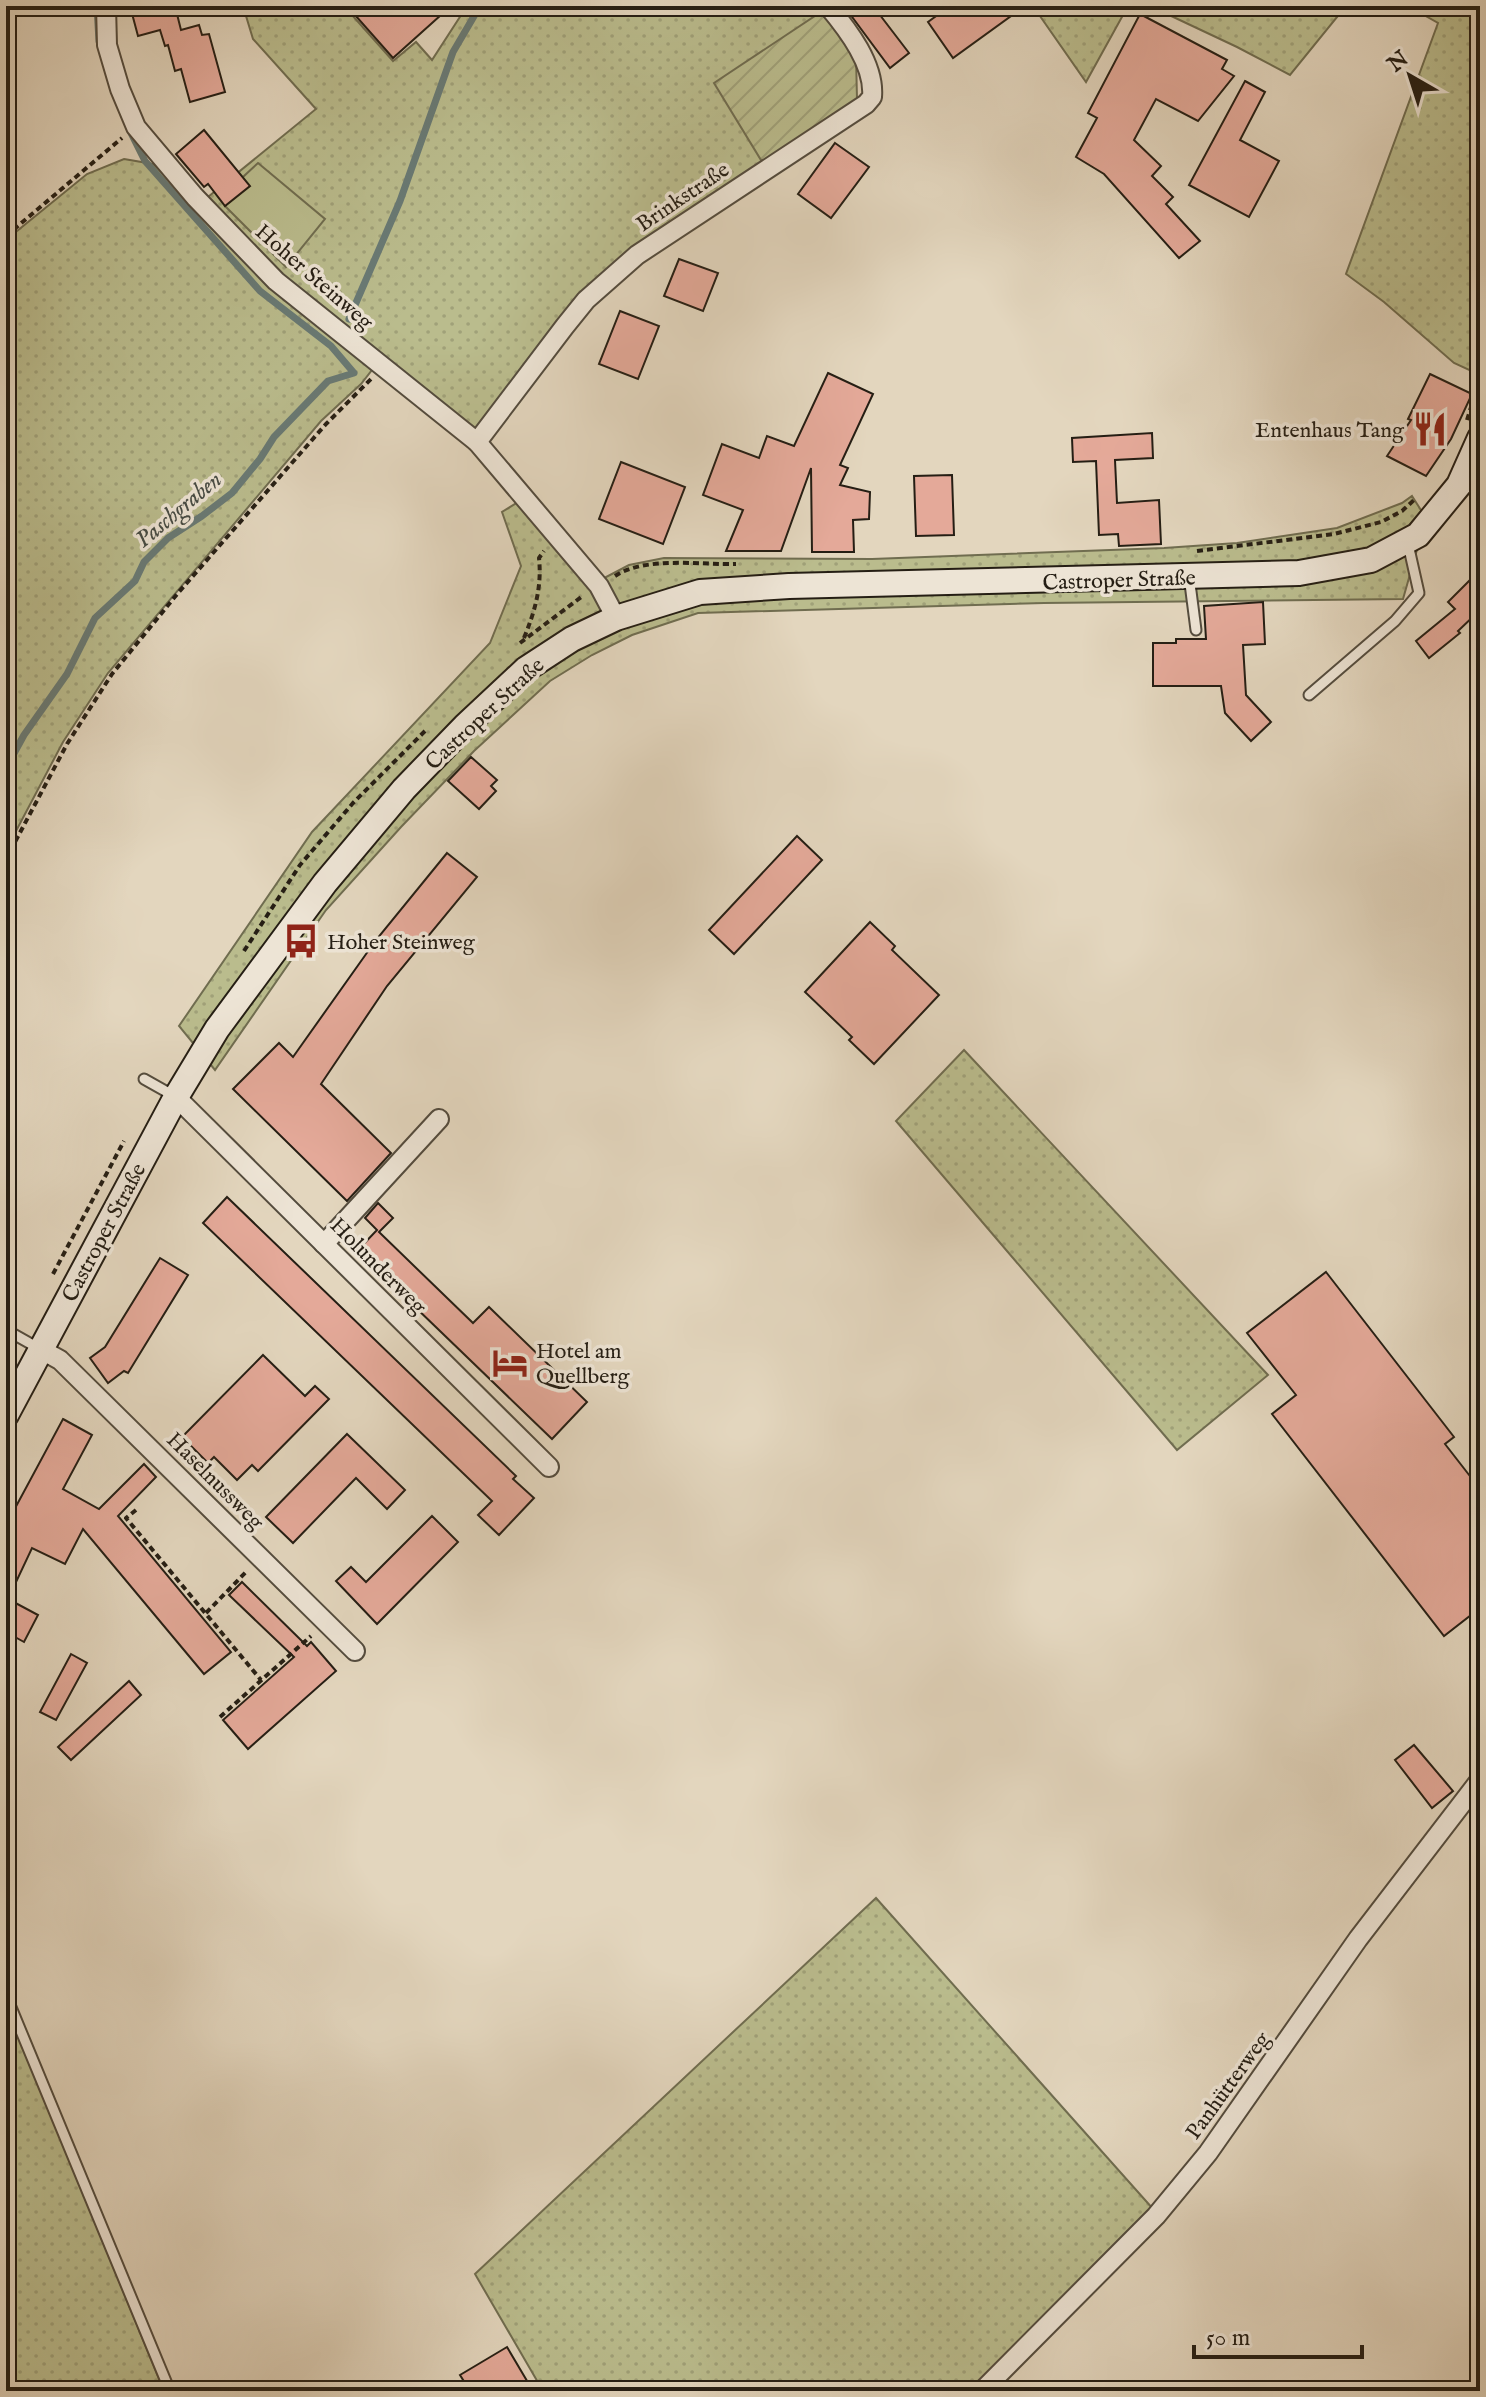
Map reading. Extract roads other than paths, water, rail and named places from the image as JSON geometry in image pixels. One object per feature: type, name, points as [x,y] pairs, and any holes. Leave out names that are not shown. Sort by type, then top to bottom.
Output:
[{"type":"main road","name":"Castroper Straße","points":[[6,1415],[176,1097],[217,1029],[325,883],[404,789],[526,669],[572,639],[616,618],[700,592],[789,586],[1299,573],[1371,560],[1418,535],[1459,485],[1473,430]]},
{"type":"street","name":"Hoher Steinweg","points":[[106,6],[107,45],[120,89],[136,127],[195,197],[276,281],[477,442],[599,586],[616,618]]},
{"type":"street","name":"Brinkstraße","points":[[477,442],[586,300],[637,255],[866,104],[872,97],[870,77],[850,36],[828,6]]},
{"type":"street","name":"Holunderweg","points":[[176,1097],[549,1467]]},
{"type":"street","points":[[324,1244],[439,1119]]},
{"type":"street","name":"Haselnussweg","points":[[40,1349],[60,1360],[355,1651]]},
{"type":"street","name":"Panhütterweg","points":[[982,2391],[1156,2216],[1208,2153],[1358,1939],[1480,1780]]},
{"type":"lane","points":[[1309,695],[1395,621],[1419,593],[1407,541]]},
{"type":"lane","points":[[1189,576],[1196,630]]},
{"type":"lane","points":[[144,1079],[176,1097]]},
{"type":"lane","points":[[8,1331],[40,1349]]},
{"type":"lane","points":[[6,1995],[170,2391]]},
{"type":"waterway","points":[[97,6],[99,41]]},
{"type":"waterway","name":"Paschgraben","points":[[349,319],[400,201],[453,52],[480,6]]},
{"type":"waterway","name":"Paschgraben","points":[[6,768],[24,735],[67,674],[95,618],[135,581],[144,562],[168,538],[232,493],[274,437],[328,381],[354,373],[331,346],[260,291],[145,161],[130,131]]},
{"type":"place","name":"Entenhaus Tang","points":[[1430,429]]},
{"type":"place","name":"Hoher Steinweg","points":[[301,941]]},
{"type":"place","name":"Hotel am Quellberg","points":[[510,1363]]}]
